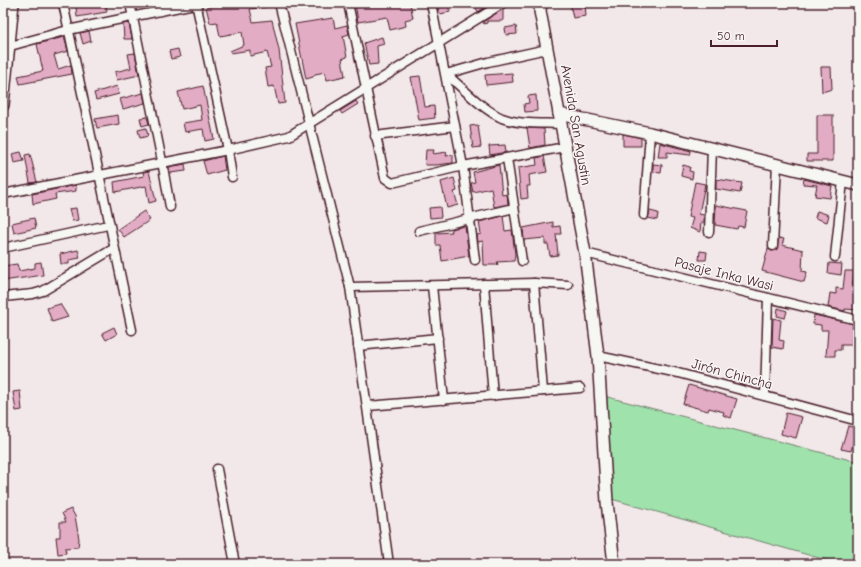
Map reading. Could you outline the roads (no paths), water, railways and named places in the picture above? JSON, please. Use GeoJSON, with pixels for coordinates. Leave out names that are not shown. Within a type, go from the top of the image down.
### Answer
{"type":"FeatureCollection","features":[{"type":"Feature","properties":{"kind":"street"},"geometry":{"type":"LineString","coordinates":[[3,31],[6,3]]}},
{"type":"Feature","properties":{"kind":"street"},"geometry":{"type":"LineString","coordinates":[[3,105],[6,47],[14,3]]}},
{"type":"Feature","properties":{"kind":"street"},"geometry":{"type":"LineString","coordinates":[[63,3],[99,174],[113,249],[132,330]]}},
{"type":"Feature","properties":{"kind":"street"},"geometry":{"type":"LineString","coordinates":[[130,3],[170,207]]}},
{"type":"Feature","properties":{"kind":"street"},"geometry":{"type":"LineString","coordinates":[[6,47],[68,30],[197,3],[228,150],[232,177]]}},
{"type":"Feature","properties":{"kind":"street"},"geometry":{"type":"LineString","coordinates":[[279,3],[308,124],[350,287],[368,406],[389,564]]}},
{"type":"Feature","properties":{"kind":"street"},"geometry":{"type":"LineString","coordinates":[[348,3],[385,178],[392,183],[463,166],[565,147]]}},
{"type":"Feature","properties":{"kind":"street"},"geometry":{"type":"LineString","coordinates":[[431,3],[463,166],[475,260]]}},
{"type":"Feature","properties":{"kind":"street"},"geometry":{"type":"LineString","coordinates":[[3,194],[162,161],[228,150],[289,136],[499,4]]}},
{"type":"Feature","properties":{"kind":"street","name":"Avenida San Agustin"},"geometry":{"type":"LineString","coordinates":[[539,6],[585,253],[598,356],[607,502],[614,564]]}},
{"type":"Feature","properties":{"kind":"street"},"geometry":{"type":"LineString","coordinates":[[446,74],[488,62],[547,50]]}},
{"type":"Feature","properties":{"kind":"street"},"geometry":{"type":"LineString","coordinates":[[446,74],[493,112],[503,118],[517,121],[560,119],[650,133],[858,185]]}},
{"type":"Feature","properties":{"kind":"street"},"geometry":{"type":"LineString","coordinates":[[375,136],[455,126]]}},
{"type":"Feature","properties":{"kind":"street"},"geometry":{"type":"LineString","coordinates":[[644,215],[650,133]]}},
{"type":"Feature","properties":{"kind":"street"},"geometry":{"type":"LineString","coordinates":[[709,232],[712,148]]}},
{"type":"Feature","properties":{"kind":"street"},"geometry":{"type":"LineString","coordinates":[[507,158],[522,261]]}},
{"type":"Feature","properties":{"kind":"street"},"geometry":{"type":"LineString","coordinates":[[773,246],[777,164]]}},
{"type":"Feature","properties":{"kind":"street"},"geometry":{"type":"LineString","coordinates":[[835,257],[843,181]]}},
{"type":"Feature","properties":{"kind":"street"},"geometry":{"type":"LineString","coordinates":[[419,231],[514,208]]}},
{"type":"Feature","properties":{"kind":"street"},"geometry":{"type":"LineString","coordinates":[[3,248],[108,225]]}},
{"type":"Feature","properties":{"kind":"street"},"geometry":{"type":"LineString","coordinates":[[3,297],[33,294],[43,291],[113,249]]}},
{"type":"Feature","properties":{"kind":"street","name":"Pasaje Inka Wasi"},"geometry":{"type":"LineString","coordinates":[[585,253],[858,320]]}},
{"type":"Feature","properties":{"kind":"street"},"geometry":{"type":"LineString","coordinates":[[350,287],[534,283],[568,285]]}},
{"type":"Feature","properties":{"kind":"street"},"geometry":{"type":"LineString","coordinates":[[534,283],[543,392]]}},
{"type":"Feature","properties":{"kind":"street"},"geometry":{"type":"LineString","coordinates":[[484,284],[493,396]]}},
{"type":"Feature","properties":{"kind":"street"},"geometry":{"type":"LineString","coordinates":[[432,286],[444,400]]}},
{"type":"Feature","properties":{"kind":"street"},"geometry":{"type":"LineString","coordinates":[[765,396],[768,298]]}},
{"type":"Feature","properties":{"kind":"street"},"geometry":{"type":"LineString","coordinates":[[358,346],[438,338]]}},
{"type":"Feature","properties":{"kind":"street","name":"Jirón Chincha"},"geometry":{"type":"LineString","coordinates":[[598,356],[678,373],[858,421]]}},
{"type":"Feature","properties":{"kind":"street"},"geometry":{"type":"LineString","coordinates":[[368,406],[580,388]]}},
{"type":"Feature","properties":{"kind":"street"},"geometry":{"type":"LineString","coordinates":[[217,469],[234,564]]}}]}
